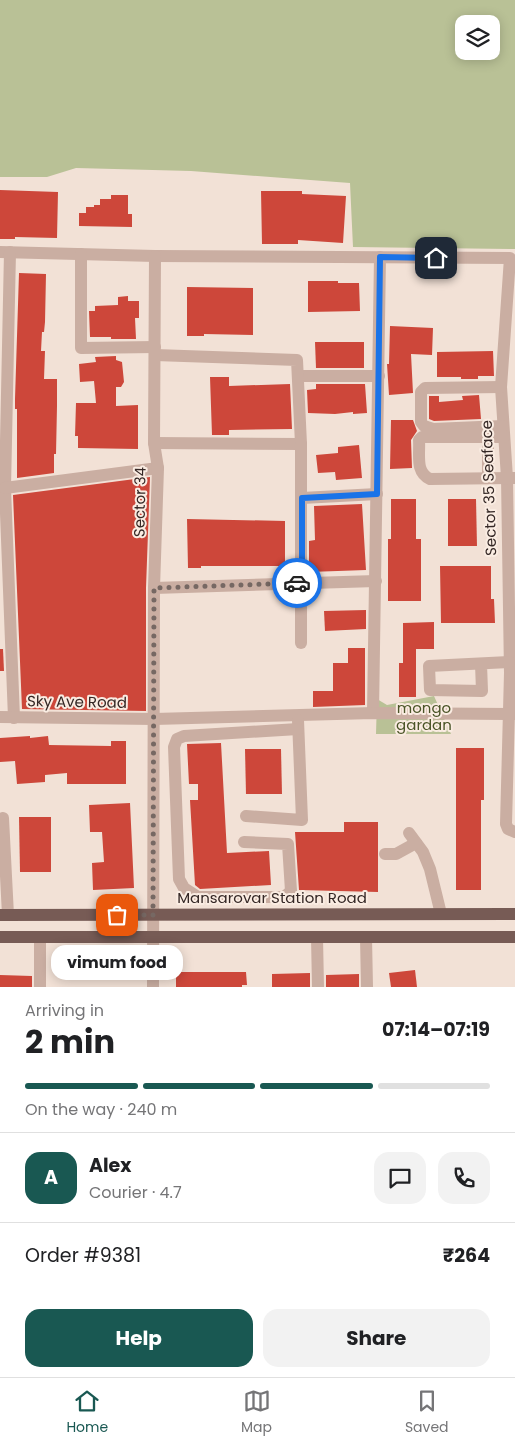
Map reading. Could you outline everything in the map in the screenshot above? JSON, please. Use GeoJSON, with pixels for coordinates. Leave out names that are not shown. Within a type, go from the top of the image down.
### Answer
{"type":"FeatureCollection","features":[{"type":"Feature","properties":{"kind":"main road"},"geometry":{"type":"LineString","coordinates":[[497,937],[498,914]]}},
{"type":"Feature","properties":{"kind":"main road","name":"Mansarovar Station Road"},"geometry":{"type":"LineString","coordinates":[[4,915],[515,914]]}},
{"type":"Feature","properties":{"kind":"main road"},"geometry":{"type":"LineString","coordinates":[[0,937],[515,937]]}},
{"type":"Feature","properties":{"kind":"street","name":"Sector 35 Seaface"},"geometry":{"type":"LineString","coordinates":[[5,252],[155,256],[510,258],[501,387],[503,432],[511,478],[512,731],[506,824],[511,832],[515,832]]}},
{"type":"Feature","properties":{"kind":"street"},"geometry":{"type":"LineString","coordinates":[[5,252],[5,488],[14,718]]}},
{"type":"Feature","properties":{"kind":"street"},"geometry":{"type":"LineString","coordinates":[[81,254],[81,348],[297,360],[302,444],[301,643]]}},
{"type":"Feature","properties":{"kind":"street","name":"Sector 34"},"geometry":{"type":"LineString","coordinates":[[153,987],[154,588],[158,468],[154,443],[155,256]]}},
{"type":"Feature","properties":{"kind":"street"},"geometry":{"type":"LineString","coordinates":[[374,713],[380,257]]}},
{"type":"Feature","properties":{"kind":"street"},"geometry":{"type":"LineString","coordinates":[[298,376],[378,376]]}},
{"type":"Feature","properties":{"kind":"street"},"geometry":{"type":"LineString","coordinates":[[501,387],[425,388],[421,392],[422,422],[424,426],[432,429],[503,432]]}},
{"type":"Feature","properties":{"kind":"street"},"geometry":{"type":"LineString","coordinates":[[503,432],[488,438],[422,437],[419,440],[420,471],[424,476],[430,478],[511,478]]}},
{"type":"Feature","properties":{"kind":"street"},"geometry":{"type":"LineString","coordinates":[[488,438],[488,478]]}},
{"type":"Feature","properties":{"kind":"street"},"geometry":{"type":"LineString","coordinates":[[154,443],[302,444]]}},
{"type":"Feature","properties":{"kind":"street"},"geometry":{"type":"LineString","coordinates":[[5,488],[158,468]]}},
{"type":"Feature","properties":{"kind":"street"},"geometry":{"type":"LineString","coordinates":[[302,498],[377,494]]}},
{"type":"Feature","properties":{"kind":"street"},"geometry":{"type":"LineString","coordinates":[[154,588],[376,581]]}},
{"type":"Feature","properties":{"kind":"street"},"geometry":{"type":"LineString","coordinates":[[481,664],[482,691],[430,690],[429,666],[481,664],[512,674]]}},
{"type":"Feature","properties":{"kind":"street"},"geometry":{"type":"LineString","coordinates":[[445,714],[446,690]]}},
{"type":"Feature","properties":{"kind":"street"},"geometry":{"type":"LineString","coordinates":[[154,719],[374,713],[512,714]]}},
{"type":"Feature","properties":{"kind":"street"},"geometry":{"type":"LineString","coordinates":[[246,816],[302,820],[298,715]]}},
{"type":"Feature","properties":{"kind":"street","name":"Sky Ave Road"},"geometry":{"type":"LineString","coordinates":[[0,717],[154,719]]}},
{"type":"Feature","properties":{"kind":"street"},"geometry":{"type":"LineString","coordinates":[[244,842],[288,844],[291,891],[284,897],[198,897],[184,888],[179,879],[174,747],[177,740],[184,736],[298,729]]}},
{"type":"Feature","properties":{"kind":"street"},"geometry":{"type":"LineString","coordinates":[[2,818],[4,915]]}},
{"type":"Feature","properties":{"kind":"street"},"geometry":{"type":"LineString","coordinates":[[385,854],[396,854],[412,838],[423,852],[430,869],[441,914]]}},
{"type":"Feature","properties":{"kind":"street"},"geometry":{"type":"LineString","coordinates":[[40,937],[40,987]]}},
{"type":"Feature","properties":{"kind":"street"},"geometry":{"type":"LineString","coordinates":[[317,937],[318,987]]}},
{"type":"Feature","properties":{"kind":"street"},"geometry":{"type":"LineString","coordinates":[[366,937],[367,987]]}},
{"type":"Feature","properties":{"kind":"green space"},"geometry":{"type":"Polygon","coordinates":[[[0,0],[515,0],[515,249],[353,247],[350,183],[191,171],[76,168],[47,177],[0,177],[0,0]]]}},
{"type":"Feature","properties":{"kind":"green space","name":"mongo gardan"},"geometry":{"type":"Polygon","coordinates":[[[434,696],[451,734],[376,734],[377,699],[387,705],[434,696]]]}},
{"type":"Feature","properties":{"kind":"building"},"geometry":{"type":"Polygon","coordinates":[[[0,190],[58,192],[57,238],[15,237],[15,239],[0,239],[0,190]]]}},
{"type":"Feature","properties":{"kind":"building"},"geometry":{"type":"Polygon","coordinates":[[[261,191],[302,191],[302,194],[346,196],[343,243],[298,240],[298,244],[262,244],[261,191]]]}},
{"type":"Feature","properties":{"kind":"building"},"geometry":{"type":"Polygon","coordinates":[[[111,195],[128,195],[128,214],[132,214],[132,227],[79,226],[79,213],[86,213],[86,207],[100,205],[100,199],[111,199],[111,195]]]}},
{"type":"Feature","properties":{"kind":"building"},"geometry":{"type":"Polygon","coordinates":[[[19,273],[46,274],[45,322],[44,332],[42,332],[41,351],[45,351],[44,379],[57,379],[57,406],[54,473],[17,478],[17,409],[15,409],[15,399],[19,273]]]}},
{"type":"Feature","properties":{"kind":"building"},"geometry":{"type":"Polygon","coordinates":[[[308,281],[359,283],[360,311],[308,312],[308,281]]]}},
{"type":"Feature","properties":{"kind":"building"},"geometry":{"type":"Polygon","coordinates":[[[187,287],[253,288],[253,335],[204,334],[204,336],[187,336],[187,287]]]}},
{"type":"Feature","properties":{"kind":"building"},"geometry":{"type":"Polygon","coordinates":[[[128,296],[128,301],[139,301],[139,318],[135,318],[136,339],[90,337],[89,311],[95,311],[95,306],[118,305],[118,297],[128,296]]]}},
{"type":"Feature","properties":{"kind":"building"},"geometry":{"type":"Polygon","coordinates":[[[390,326],[433,328],[432,355],[411,354],[413,393],[389,395],[387,364],[389,364],[390,326]]]}},
{"type":"Feature","properties":{"kind":"building"},"geometry":{"type":"Polygon","coordinates":[[[315,342],[364,342],[364,368],[316,368],[315,342]]]}},
{"type":"Feature","properties":{"kind":"building"},"geometry":{"type":"Polygon","coordinates":[[[493,351],[494,376],[478,376],[478,379],[437,377],[437,352],[493,351]]]}},
{"type":"Feature","properties":{"kind":"building"},"geometry":{"type":"Polygon","coordinates":[[[116,356],[116,360],[122,362],[124,382],[121,387],[116,387],[116,406],[138,405],[138,449],[78,448],[78,436],[75,436],[76,403],[96,403],[94,381],[80,382],[79,364],[96,362],[95,357],[116,356]]]}},
{"type":"Feature","properties":{"kind":"building"},"geometry":{"type":"Polygon","coordinates":[[[210,377],[229,377],[229,386],[290,384],[292,429],[229,430],[229,435],[212,435],[210,377]]]}},
{"type":"Feature","properties":{"kind":"building"},"geometry":{"type":"Polygon","coordinates":[[[316,384],[365,384],[367,413],[308,413],[307,390],[316,389],[316,384]]]}},
{"type":"Feature","properties":{"kind":"building"},"geometry":{"type":"Polygon","coordinates":[[[479,395],[481,419],[434,421],[429,419],[429,396],[439,396],[439,402],[463,400],[462,396],[479,395]]]}},
{"type":"Feature","properties":{"kind":"building"},"geometry":{"type":"Polygon","coordinates":[[[391,420],[413,420],[417,431],[411,440],[412,468],[390,469],[391,420]]]}},
{"type":"Feature","properties":{"kind":"building"},"geometry":{"type":"Polygon","coordinates":[[[359,445],[362,478],[336,480],[335,472],[318,473],[316,455],[338,453],[338,447],[359,445]]]}},
{"type":"Feature","properties":{"kind":"building"},"geometry":{"type":"Polygon","coordinates":[[[150,477],[146,588],[146,711],[22,709],[13,495],[150,477]]]}},
{"type":"Feature","properties":{"kind":"building"},"geometry":{"type":"Polygon","coordinates":[[[391,499],[416,499],[416,539],[421,539],[421,601],[388,601],[388,539],[391,539],[391,499]]]}},
{"type":"Feature","properties":{"kind":"building"},"geometry":{"type":"Polygon","coordinates":[[[448,499],[476,499],[477,546],[448,546],[448,499]]]}},
{"type":"Feature","properties":{"kind":"building"},"geometry":{"type":"Polygon","coordinates":[[[362,504],[366,570],[309,572],[309,541],[315,540],[314,506],[362,504]]]}},
{"type":"Feature","properties":{"kind":"building"},"geometry":{"type":"Polygon","coordinates":[[[187,519],[285,521],[285,566],[201,566],[201,568],[188,568],[187,519]]]}},
{"type":"Feature","properties":{"kind":"building"},"geometry":{"type":"Polygon","coordinates":[[[440,566],[491,566],[491,599],[494,599],[495,623],[441,623],[440,566]]]}},
{"type":"Feature","properties":{"kind":"building"},"geometry":{"type":"Polygon","coordinates":[[[366,610],[366,629],[325,631],[324,611],[366,610]]]}},
{"type":"Feature","properties":{"kind":"building"},"geometry":{"type":"Polygon","coordinates":[[[434,622],[434,649],[416,649],[416,697],[399,697],[399,663],[403,663],[403,623],[434,622]]]}},
{"type":"Feature","properties":{"kind":"building"},"geometry":{"type":"Polygon","coordinates":[[[348,648],[365,648],[365,705],[313,707],[313,691],[333,691],[333,663],[348,663],[348,648]]]}},
{"type":"Feature","properties":{"kind":"building"},"geometry":{"type":"Polygon","coordinates":[[[0,649],[3,649],[4,671],[0,671],[0,649]]]}},
{"type":"Feature","properties":{"kind":"building"},"geometry":{"type":"Polygon","coordinates":[[[30,736],[30,738],[48,736],[49,745],[111,746],[111,741],[126,741],[126,784],[67,784],[67,773],[45,775],[45,782],[17,784],[15,761],[0,762],[0,738],[30,736]]]}},
{"type":"Feature","properties":{"kind":"building"},"geometry":{"type":"Polygon","coordinates":[[[221,743],[227,853],[269,851],[271,885],[200,889],[195,885],[190,800],[198,800],[198,784],[189,784],[187,744],[221,743]]]}},
{"type":"Feature","properties":{"kind":"building"},"geometry":{"type":"Polygon","coordinates":[[[456,748],[484,748],[484,800],[481,800],[481,890],[456,890],[456,748]]]}},
{"type":"Feature","properties":{"kind":"building"},"geometry":{"type":"Polygon","coordinates":[[[245,749],[281,749],[282,794],[246,794],[245,749]]]}},
{"type":"Feature","properties":{"kind":"building"},"geometry":{"type":"Polygon","coordinates":[[[130,803],[134,888],[93,890],[92,863],[104,862],[102,832],[90,832],[89,805],[130,803]]]}},
{"type":"Feature","properties":{"kind":"building"},"geometry":{"type":"Polygon","coordinates":[[[19,817],[51,817],[51,872],[20,872],[19,817]]]}},
{"type":"Feature","properties":{"kind":"building"},"geometry":{"type":"Polygon","coordinates":[[[344,822],[378,822],[378,892],[299,890],[295,832],[344,832],[344,822]]]}},
{"type":"Feature","properties":{"kind":"building"},"geometry":{"type":"Polygon","coordinates":[[[415,970],[417,987],[391,987],[389,973],[415,970]]]}},
{"type":"Feature","properties":{"kind":"building"},"geometry":{"type":"Polygon","coordinates":[[[176,972],[246,972],[247,985],[242,985],[242,987],[176,987],[176,972]]]}},
{"type":"Feature","properties":{"kind":"building"},"geometry":{"type":"Polygon","coordinates":[[[310,973],[310,987],[272,987],[272,974],[310,973]]]}},
{"type":"Feature","properties":{"kind":"building"},"geometry":{"type":"Polygon","coordinates":[[[359,974],[359,987],[326,987],[326,975],[359,974]]]}},
{"type":"Feature","properties":{"kind":"building"},"geometry":{"type":"Polygon","coordinates":[[[0,975],[32,976],[32,987],[0,987],[0,975]]]}},
{"type":"Feature","properties":{"kind":"way so far"},"geometry":{"type":"LineString","coordinates":[[117,915],[153,915],[154,588],[297,583]]}},
{"type":"Feature","properties":{"kind":"place","name":"vimum food"},"geometry":{"type":"Point","coordinates":[117,915]}},
{"type":"Feature","properties":{"kind":"route"},"geometry":{"type":"LineString","coordinates":[[297,583],[302,582],[302,498],[377,494],[380,257],[436,258]]}}]}
